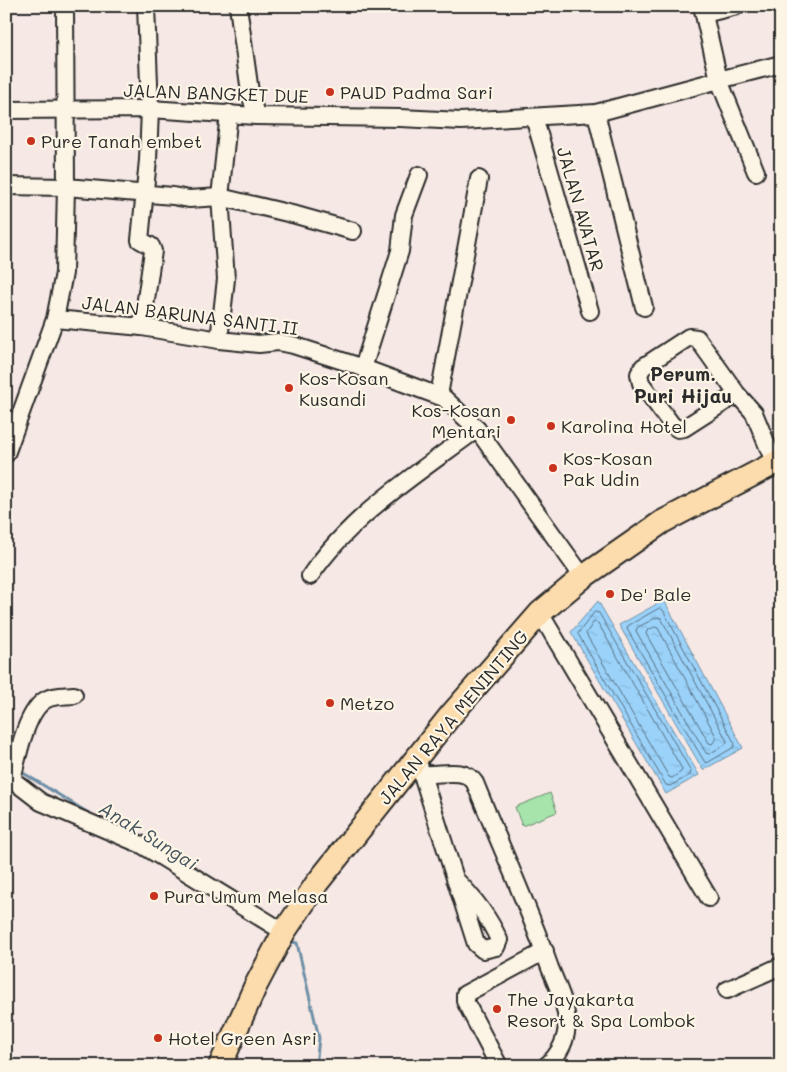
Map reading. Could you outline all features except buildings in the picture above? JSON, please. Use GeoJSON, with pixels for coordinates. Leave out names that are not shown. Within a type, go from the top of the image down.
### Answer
{"type":"FeatureCollection","features":[{"type":"Feature","properties":{"kind":"highway","name":"JALAN RAYA MENINTING"},"geometry":{"type":"LineString","coordinates":[[220,1066],[255,987],[281,939],[345,845],[419,767],[450,716],[540,613],[583,577],[662,522],[778,462]]}},
{"type":"Feature","properties":{"kind":"street"},"geometry":{"type":"LineString","coordinates":[[6,454],[10,433],[55,319],[64,273],[66,187],[65,6]]}},
{"type":"Feature","properties":{"kind":"street"},"geometry":{"type":"LineString","coordinates":[[142,327],[153,252],[151,246],[140,240],[150,109],[146,6]]}},
{"type":"Feature","properties":{"kind":"street"},"geometry":{"type":"LineString","coordinates":[[238,6],[250,92],[256,116]]}},
{"type":"Feature","properties":{"kind":"street"},"geometry":{"type":"LineString","coordinates":[[737,6],[703,10],[719,80],[756,172]]}},
{"type":"Feature","properties":{"kind":"street","name":"JALAN BANGKET DUE"},"geometry":{"type":"LineString","coordinates":[[6,110],[150,109],[256,116],[400,118],[461,121],[534,118],[596,113],[781,64]]}},
{"type":"Feature","properties":{"kind":"street"},"geometry":{"type":"LineString","coordinates":[[219,340],[226,280],[220,198],[228,113]]}},
{"type":"Feature","properties":{"kind":"street"},"geometry":{"type":"LineString","coordinates":[[596,113],[644,308]]}},
{"type":"Feature","properties":{"kind":"street","name":"JALAN AVATAR"},"geometry":{"type":"LineString","coordinates":[[534,118],[590,311]]}},
{"type":"Feature","properties":{"kind":"street"},"geometry":{"type":"LineString","coordinates":[[363,368],[400,251],[404,215],[420,175]]}},
{"type":"Feature","properties":{"kind":"street"},"geometry":{"type":"LineString","coordinates":[[439,395],[479,179]]}},
{"type":"Feature","properties":{"kind":"street"},"geometry":{"type":"LineString","coordinates":[[6,186],[66,187],[189,199],[220,198],[296,214],[353,232]]}},
{"type":"Feature","properties":{"kind":"street","name":"JALAN BARUNA SANTI II"},"geometry":{"type":"LineString","coordinates":[[55,319],[142,327],[219,340],[286,344],[363,368],[439,395],[462,413],[477,429],[583,577]]}},
{"type":"Feature","properties":{"kind":"street"},"geometry":{"type":"LineString","coordinates":[[737,394],[684,428],[678,429],[672,425],[641,383],[639,374],[643,367],[687,338],[693,336],[700,340],[737,394],[754,413],[778,462]]}},
{"type":"Feature","properties":{"kind":"street"},"geometry":{"type":"LineString","coordinates":[[310,576],[320,561],[361,516],[477,429]]}},
{"type":"Feature","properties":{"kind":"street"},"geometry":{"type":"LineString","coordinates":[[540,613],[709,898]]}},
{"type":"Feature","properties":{"kind":"street"},"geometry":{"type":"LineString","coordinates":[[74,695],[50,698],[36,707],[12,773],[41,802],[135,842],[281,939]]}},
{"type":"Feature","properties":{"kind":"street"},"geometry":{"type":"LineString","coordinates":[[455,879],[419,767],[462,773],[474,781],[545,952],[564,1005],[567,1020],[566,1035],[560,1050],[546,1066]]}},
{"type":"Feature","properties":{"kind":"street"},"geometry":{"type":"LineString","coordinates":[[498,1066],[465,997],[468,992],[545,952]]}},
{"type":"Feature","properties":{"kind":"street"},"geometry":{"type":"LineString","coordinates":[[727,990],[781,966]]}},
{"type":"Feature","properties":{"kind":"green space"},"geometry":{"type":"Polygon","coordinates":[[[550,793],[557,812],[522,826],[515,807],[550,793]]]}},
{"type":"Feature","properties":{"kind":"water"},"geometry":{"type":"Polygon","coordinates":[[[664,600],[743,748],[703,770],[619,625],[664,600]]]}},
{"type":"Feature","properties":{"kind":"water"},"geometry":{"type":"Polygon","coordinates":[[[598,601],[699,775],[666,794],[571,632],[598,601]]]}},
{"type":"Feature","properties":{"kind":"waterway","name":"Anak Sungai"},"geometry":{"type":"LineString","coordinates":[[20,771],[95,817]]}},
{"type":"Feature","properties":{"kind":"waterway","name":"Anak Sungai"},"geometry":{"type":"LineString","coordinates":[[289,941],[297,943],[319,1038],[316,1066]]}},
{"type":"Feature","properties":{"kind":"place","name":"PAUD Padma Sari"},"geometry":{"type":"Point","coordinates":[330,92]}},
{"type":"Feature","properties":{"kind":"place","name":"Pure Tanah embet"},"geometry":{"type":"Point","coordinates":[31,141]}},
{"type":"Feature","properties":{"kind":"place","name":"Kos-Kosan Kusandi"},"geometry":{"type":"Point","coordinates":[289,388]}},
{"type":"Feature","properties":{"kind":"place","name":"Kos-Kosan Mentari"},"geometry":{"type":"Point","coordinates":[511,420]}},
{"type":"Feature","properties":{"kind":"place","name":"Karolina Hotel"},"geometry":{"type":"Point","coordinates":[551,426]}},
{"type":"Feature","properties":{"kind":"place","name":"Kos-Kosan Pak Udin"},"geometry":{"type":"Point","coordinates":[553,468]}},
{"type":"Feature","properties":{"kind":"place","name":"De' Bale"},"geometry":{"type":"Point","coordinates":[610,594]}},
{"type":"Feature","properties":{"kind":"place","name":"Metzo"},"geometry":{"type":"Point","coordinates":[330,703]}},
{"type":"Feature","properties":{"kind":"place","name":"Pura Umum Melasa"},"geometry":{"type":"Point","coordinates":[154,896]}},
{"type":"Feature","properties":{"kind":"place","name":"The Jayakarta Resort & Spa Lombok"},"geometry":{"type":"Point","coordinates":[497,1009]}},
{"type":"Feature","properties":{"kind":"place","name":"Hotel Green Asri"},"geometry":{"type":"Point","coordinates":[158,1038]}},
{"type":"Feature","properties":{"kind":"district","name":"Perum. Puri Hijau"},"geometry":{"type":"Point","coordinates":[683,384]}}]}
